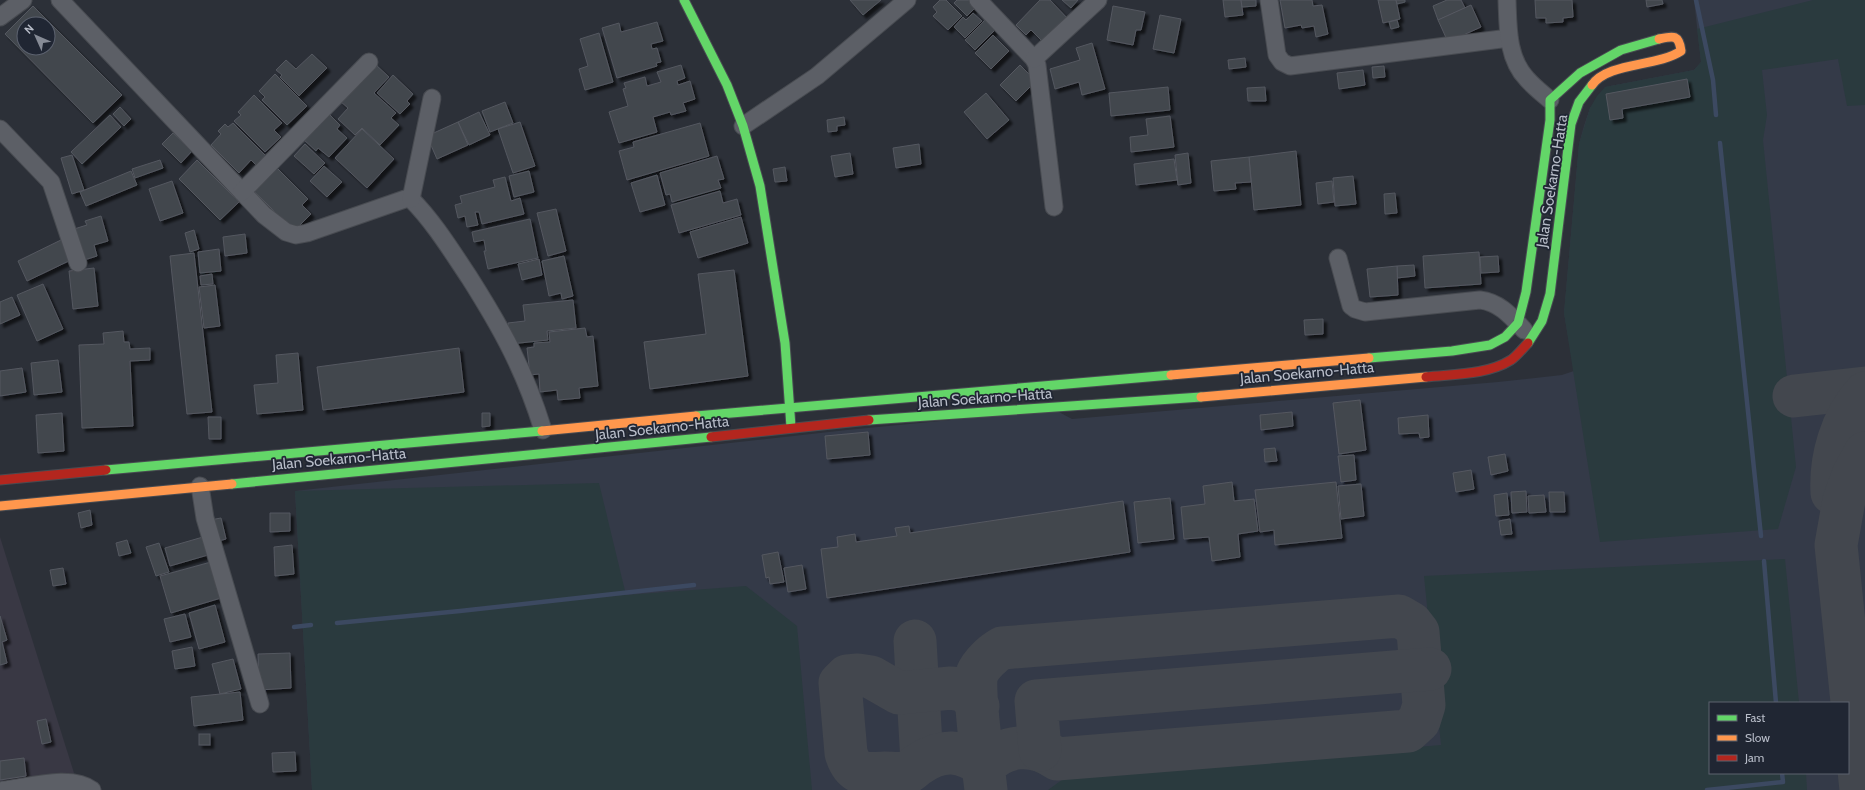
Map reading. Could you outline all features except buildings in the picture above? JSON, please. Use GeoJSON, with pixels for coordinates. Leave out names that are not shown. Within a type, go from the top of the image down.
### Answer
{"type":"FeatureCollection","features":[{"type":"Feature","properties":{"kind":"main road"},"geometry":{"type":"LineString","coordinates":[[684,0],[727,85],[743,126],[760,186],[785,343],[791,428]]}},
{"type":"Feature","properties":{"kind":"main road","name":"Jalan Soekarno-Hatta"},"geometry":{"type":"LineString","coordinates":[[0,480],[789,408],[1452,351],[1490,345],[1505,336],[1518,323],[1554,177],[1579,102],[1596,79],[1619,69],[1672,57],[1681,51],[1680,44],[1676,38],[1671,36],[1621,50],[1580,72],[1550,100],[1554,177],[1550,294],[1542,322],[1532,339],[1511,360],[1491,368],[1464,373],[1226,395],[899,418],[200,486],[76,492],[0,506]]}},
{"type":"Feature","properties":{"kind":"main road"},"geometry":{"type":"LineString","coordinates":[[73,473],[76,492]]}},
{"type":"Feature","properties":{"kind":"street"},"geometry":{"type":"LineString","coordinates":[[0,17],[23,0]]}},
{"type":"Feature","properties":{"kind":"street"},"geometry":{"type":"LineString","coordinates":[[60,0],[242,192],[278,227],[286,232],[296,235],[405,199],[410,199]]}},
{"type":"Feature","properties":{"kind":"street"},"geometry":{"type":"LineString","coordinates":[[743,126],[817,76],[907,0]]}},
{"type":"Feature","properties":{"kind":"street"},"geometry":{"type":"LineString","coordinates":[[978,0],[1034,59],[1039,72],[1054,207]]}},
{"type":"Feature","properties":{"kind":"street"},"geometry":{"type":"LineString","coordinates":[[1034,59],[1098,0]]}},
{"type":"Feature","properties":{"kind":"street"},"geometry":{"type":"LineString","coordinates":[[1269,0],[1277,55],[1282,62],[1290,66],[1509,38]]}},
{"type":"Feature","properties":{"kind":"street"},"geometry":{"type":"LineString","coordinates":[[1507,0],[1509,38],[1515,62],[1526,78],[1550,100]]}},
{"type":"Feature","properties":{"kind":"street"},"geometry":{"type":"LineString","coordinates":[[242,192],[369,62]]}},
{"type":"Feature","properties":{"kind":"street"},"geometry":{"type":"LineString","coordinates":[[410,199],[432,98]]}},
{"type":"Feature","properties":{"kind":"street"},"geometry":{"type":"LineString","coordinates":[[0,129],[51,182],[78,263]]}},
{"type":"Feature","properties":{"kind":"street"},"geometry":{"type":"LineString","coordinates":[[410,199],[452,251],[500,326],[516,357],[532,396],[543,430]]}},
{"type":"Feature","properties":{"kind":"street"},"geometry":{"type":"LineString","coordinates":[[1338,258],[1351,306],[1355,309],[1365,312],[1480,300],[1498,305],[1518,323],[1532,339]]}},
{"type":"Feature","properties":{"kind":"street"},"geometry":{"type":"LineString","coordinates":[[200,486],[205,518],[260,704]]}},
{"type":"Feature","properties":{"kind":"street"},"geometry":{"type":"LineString","coordinates":[[4,790],[66,781],[85,784],[92,790]]}},
{"type":"Feature","properties":{"kind":"shaded area"},"geometry":{"type":"Polygon","coordinates":[[[1694,0],[1865,0],[1865,790],[312,790],[295,491],[847,430],[1055,410],[1072,419],[1498,382],[1562,375],[1574,371],[1564,313],[1579,144],[1590,108],[1605,87],[1694,70],[1701,62],[1694,0]]]}},
{"type":"Feature","properties":{"kind":"shaded area"},"geometry":{"type":"Polygon","coordinates":[[[1813,0],[1865,0],[1865,105],[1847,106],[1838,59],[1762,70],[1767,115],[1763,140],[1796,467],[1778,529],[1600,542],[1564,313],[1579,144],[1590,108],[1597,96],[1605,87],[1694,70],[1701,62],[1697,29],[1813,0]]]}},
{"type":"Feature","properties":{"kind":"shaded area"},"geometry":{"type":"Polygon","coordinates":[[[599,483],[626,595],[746,586],[797,626],[812,790],[312,790],[295,491],[599,483]]]}},
{"type":"Feature","properties":{"kind":"shaded area"},"geometry":{"type":"Polygon","coordinates":[[[0,537],[74,773],[0,781],[0,537]]]}},
{"type":"Feature","properties":{"kind":"shaded area"},"geometry":{"type":"Polygon","coordinates":[[[1785,559],[1799,702],[1709,702],[1709,774],[1806,774],[1807,790],[1048,790],[1066,777],[1441,745],[1424,576],[1785,559]]]}},
{"type":"Feature","properties":{"kind":"waterway"},"geometry":{"type":"LineString","coordinates":[[1696,0],[1713,80],[1716,115]]}},
{"type":"Feature","properties":{"kind":"waterway"},"geometry":{"type":"LineString","coordinates":[[1720,143],[1761,536]]}},
{"type":"Feature","properties":{"kind":"waterway"},"geometry":{"type":"LineString","coordinates":[[1764,561],[1776,702]]}},
{"type":"Feature","properties":{"kind":"waterway"},"geometry":{"type":"LineString","coordinates":[[337,623],[694,585]]}},
{"type":"Feature","properties":{"kind":"waterway"},"geometry":{"type":"LineString","coordinates":[[294,627],[311,625]]}},
{"type":"Feature","properties":{"kind":"waterway"},"geometry":{"type":"LineString","coordinates":[[1707,790],[1783,782],[1782,774]]}},
{"type":"Feature","properties":{"kind":"taxiway"},"geometry":{"type":"LineString","coordinates":[[1794,396],[1865,388]]}},
{"type":"Feature","properties":{"kind":"taxiway"},"geometry":{"type":"LineString","coordinates":[[1832,493],[1835,453],[1843,427],[1849,415],[1865,393]]}},
{"type":"Feature","properties":{"kind":"taxiway"},"geometry":{"type":"LineString","coordinates":[[1861,790],[1836,545],[1844,500],[1854,473],[1865,453]]}},
{"type":"Feature","properties":{"kind":"taxiway"},"geometry":{"type":"LineString","coordinates":[[978,706],[970,695],[962,690],[951,688],[899,693],[871,677],[858,675],[847,676],[840,683],[846,753],[849,761],[852,766],[860,772],[871,774],[906,773],[928,759],[944,753],[960,754],[968,757],[976,761],[984,766],[1000,753],[1019,748],[1038,750],[1057,759],[1408,731],[1419,721],[1424,705],[1418,632],[1411,623],[1399,616],[1002,648],[981,666],[977,674],[976,681],[976,694],[977,710],[981,748],[983,766],[986,790]]}},
{"type":"Feature","properties":{"kind":"taxiway"},"geometry":{"type":"LineString","coordinates":[[915,641],[922,762]]}},
{"type":"Feature","properties":{"kind":"taxiway"},"geometry":{"type":"LineString","coordinates":[[1040,750],[1036,701],[1430,669]]}},
{"type":"Feature","properties":{"kind":"traffic: fast"},"geometry":{"type":"LineString","coordinates":[[684,0],[727,85],[743,126],[760,186],[785,343],[791,427]]}},
{"type":"Feature","properties":{"kind":"traffic: fast"},"geometry":{"type":"LineString","coordinates":[[1369,358],[1452,351],[1490,345],[1505,337],[1518,323],[1526,292],[1550,120],[1550,100],[1580,73],[1621,50],[1659,39]]}},
{"type":"Feature","properties":{"kind":"traffic: fast"},"geometry":{"type":"LineString","coordinates":[[1528,343],[1542,321],[1550,294],[1571,124],[1579,102],[1592,85]]}},
{"type":"Feature","properties":{"kind":"traffic: fast"},"geometry":{"type":"LineString","coordinates":[[696,416],[1171,375]]}},
{"type":"Feature","properties":{"kind":"traffic: fast"},"geometry":{"type":"LineString","coordinates":[[869,420],[1201,397]]}},
{"type":"Feature","properties":{"kind":"traffic: fast"},"geometry":{"type":"LineString","coordinates":[[106,470],[542,431]]}},
{"type":"Feature","properties":{"kind":"traffic: fast"},"geometry":{"type":"LineString","coordinates":[[232,484],[711,437]]}},
{"type":"Feature","properties":{"kind":"traffic: slow"},"geometry":{"type":"LineString","coordinates":[[1592,85],[1599,78],[1609,72],[1659,60],[1681,51],[1677,39],[1672,37],[1659,39]]}},
{"type":"Feature","properties":{"kind":"traffic: slow"},"geometry":{"type":"LineString","coordinates":[[1171,375],[1369,358]]}},
{"type":"Feature","properties":{"kind":"traffic: slow"},"geometry":{"type":"LineString","coordinates":[[1201,397],[1426,377]]}},
{"type":"Feature","properties":{"kind":"traffic: slow"},"geometry":{"type":"LineString","coordinates":[[542,431],[696,416]]}},
{"type":"Feature","properties":{"kind":"traffic: slow"},"geometry":{"type":"LineString","coordinates":[[0,506],[232,484]]}},
{"type":"Feature","properties":{"kind":"traffic: jam"},"geometry":{"type":"LineString","coordinates":[[1426,377],[1470,373],[1491,369],[1511,360],[1528,343]]}},
{"type":"Feature","properties":{"kind":"traffic: jam"},"geometry":{"type":"LineString","coordinates":[[711,437],[869,420]]}},
{"type":"Feature","properties":{"kind":"traffic: jam"},"geometry":{"type":"LineString","coordinates":[[0,480],[106,470]]}}]}
